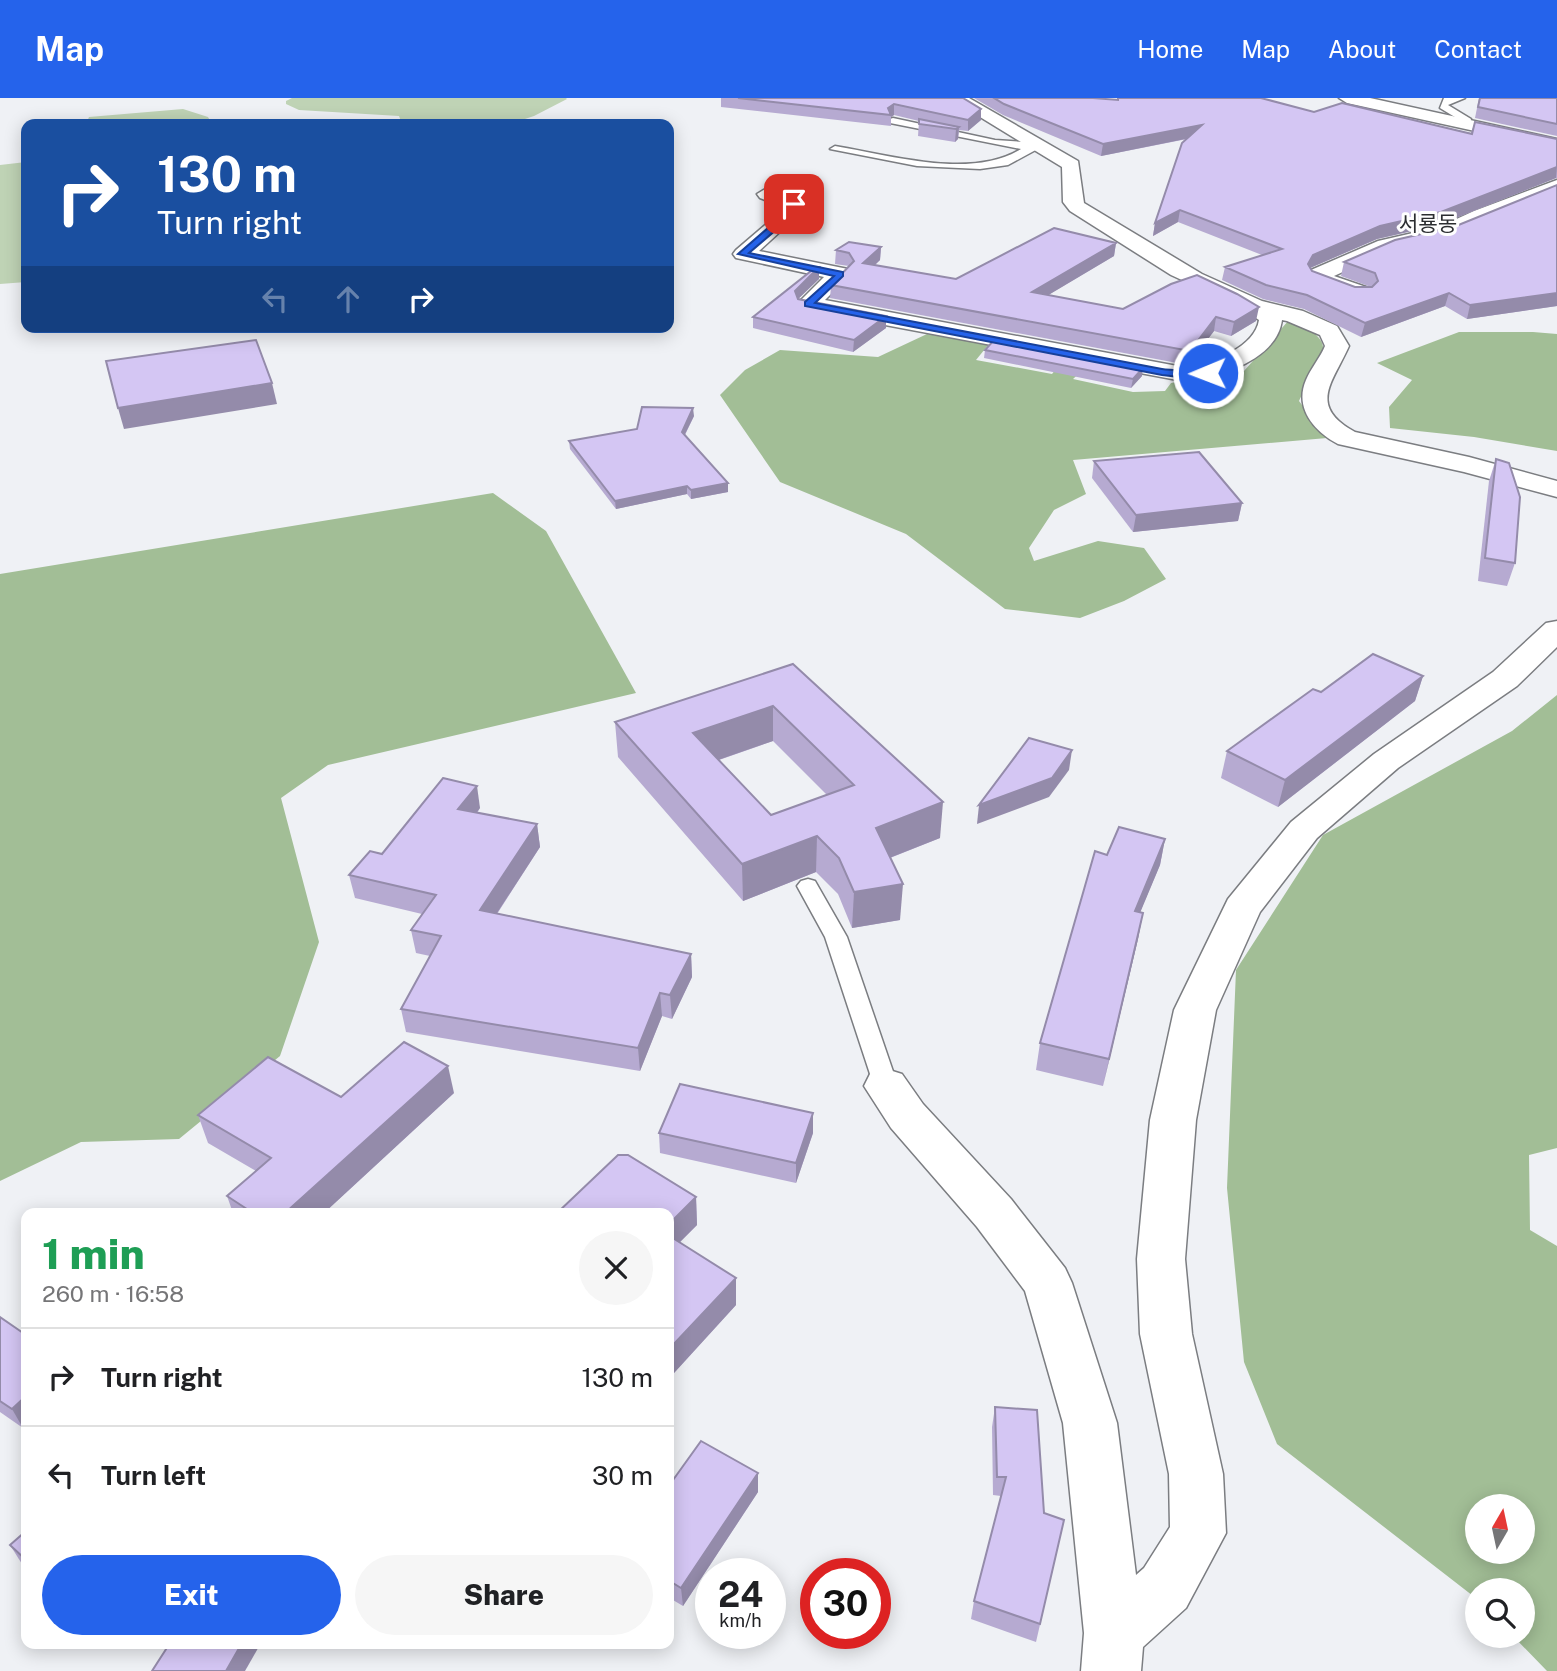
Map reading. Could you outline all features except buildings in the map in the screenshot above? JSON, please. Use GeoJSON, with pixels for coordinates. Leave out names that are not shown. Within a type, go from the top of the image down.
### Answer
{"type":"FeatureCollection","features":[{"type":"Feature","properties":{"kind":"street"},"geometry":{"type":"LineString","coordinates":[[957,98],[1034,146],[1071,165],[1073,202],[1077,207],[1160,260],[1196,280],[1259,307],[1295,316],[1329,331],[1337,346],[1332,360],[1318,378],[1312,396],[1317,413],[1331,430],[1347,438],[1469,465],[1557,489]]}},
{"type":"Feature","properties":{"kind":"street"},"geometry":{"type":"LineString","coordinates":[[1347,98],[1557,144]]}},
{"type":"Feature","properties":{"kind":"street"},"geometry":{"type":"LineString","coordinates":[[1361,293],[1331,285],[1319,278],[1319,275],[1385,245],[1446,232],[1481,215],[1557,186]]}},
{"type":"Feature","properties":{"kind":"street"},"geometry":{"type":"LineString","coordinates":[[767,194],[788,200],[794,204],[795,209],[743,254],[840,274],[808,304],[1188,375],[1208,373],[1234,360],[1268,333],[1271,318],[1259,307]]}},
{"type":"Feature","properties":{"kind":"street"},"geometry":{"type":"LineString","coordinates":[[1113,1652],[1165,1588],[1198,1533],[1196,1474],[1166,1334],[1161,1259],[1173,1120],[1195,1010],[1242,908],[1304,830],[1386,761],[1505,679],[1557,631]]}},
{"type":"Feature","properties":{"kind":"street"},"geometry":{"type":"LineString","coordinates":[[886,1086],[907,1115],[994,1213],[1047,1283],[1090,1423],[1113,1652]]}},
{"type":"Feature","properties":{"kind":"lane"},"geometry":{"type":"LineString","coordinates":[[1460,98],[1447,100],[1443,102],[1443,106],[1468,121],[1466,125]]}},
{"type":"Feature","properties":{"kind":"lane"},"geometry":{"type":"LineString","coordinates":[[893,121],[924,125],[1004,146],[1034,146]]}},
{"type":"Feature","properties":{"kind":"lane"},"geometry":{"type":"LineString","coordinates":[[835,149],[977,166],[1015,160],[1034,146]]}},
{"type":"Feature","properties":{"kind":"lane"},"geometry":{"type":"LineString","coordinates":[[808,886],[836,937],[886,1086]]}},
{"type":"Feature","properties":{"kind":"green space"},"geometry":{"type":"Polygon","coordinates":[[[292,98],[567,99],[525,119],[400,119],[399,116],[299,110],[286,104],[286,101],[292,98]]]}},
{"type":"Feature","properties":{"kind":"green space"},"geometry":{"type":"Polygon","coordinates":[[[183,109],[209,119],[88,119],[183,109]]]}},
{"type":"Feature","properties":{"kind":"green space"},"geometry":{"type":"Polygon","coordinates":[[[21,163],[21,282],[0,284],[0,165],[21,163]]]}},
{"type":"Feature","properties":{"kind":"green space"},"geometry":{"type":"Polygon","coordinates":[[[1289,320],[1318,336],[1323,345],[1319,363],[1299,401],[1327,438],[1073,460],[1086,494],[1054,510],[1029,548],[1034,561],[1098,541],[1144,548],[1166,579],[1124,601],[1080,618],[1005,609],[906,534],[780,482],[720,395],[745,370],[780,350],[878,357],[927,334],[989,344],[976,360],[1052,374],[1064,359],[1089,364],[1073,379],[1133,392],[1165,391],[1171,383],[1244,371],[1289,320]]]}},
{"type":"Feature","properties":{"kind":"green space"},"geometry":{"type":"Polygon","coordinates":[[[1459,332],[1557,334],[1557,451],[1474,437],[1390,428],[1389,407],[1412,380],[1377,363],[1459,332]]]}},
{"type":"Feature","properties":{"kind":"green space"},"geometry":{"type":"Polygon","coordinates":[[[493,493],[546,531],[636,693],[328,765],[281,798],[319,942],[280,1056],[179,1139],[81,1142],[0,1181],[0,574],[493,493]]]}},
{"type":"Feature","properties":{"kind":"green space"},"geometry":{"type":"Polygon","coordinates":[[[1557,695],[1557,1148],[1529,1155],[1530,1230],[1557,1246],[1557,1671],[1547,1671],[1525,1648],[1535,1648],[1535,1578],[1465,1578],[1465,1590],[1277,1444],[1244,1362],[1227,1188],[1236,970],[1323,835],[1512,731],[1557,695]]]}},
{"type":"Feature","properties":{"kind":"district","name":"서룡동"},"geometry":{"type":"Point","coordinates":[1428,223]}},
{"type":"Feature","properties":{"kind":"route"},"geometry":{"type":"LineString","coordinates":[[794,204],[795,209],[743,254],[840,274],[808,304],[1162,372],[1188,375],[1208,373]]}}]}
